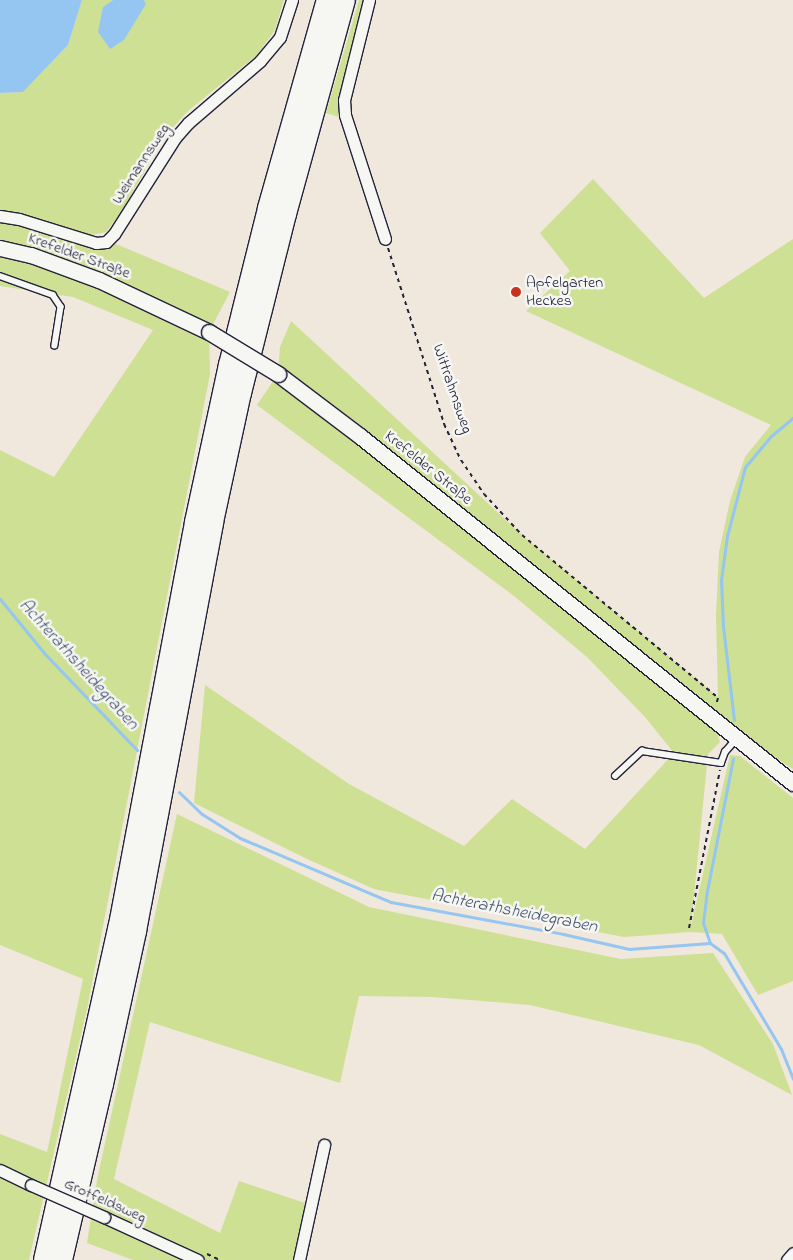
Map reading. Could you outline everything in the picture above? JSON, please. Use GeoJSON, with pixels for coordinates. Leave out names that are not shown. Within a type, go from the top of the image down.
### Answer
{"type":"FeatureCollection","features":[{"type":"Feature","properties":{"kind":"highway"},"geometry":{"type":"LineString","coordinates":[[44,1260],[119,925],[193,531],[229,365],[268,208],[326,0]]}},
{"type":"Feature","properties":{"kind":"highway"},"geometry":{"type":"LineString","coordinates":[[62,1260],[136,931],[211,532],[241,393],[294,185],[345,0]]}},
{"type":"Feature","properties":{"kind":"main road","name":"Krefelder Straße"},"geometry":{"type":"LineString","coordinates":[[0,248],[31,255],[99,280],[208,332],[278,374],[360,436],[793,783]]}},
{"type":"Feature","properties":{"kind":"street","name":"Weimannsweg"},"geometry":{"type":"LineString","coordinates":[[0,216],[19,219],[96,243],[106,242],[114,234],[175,138],[188,123],[260,61],[280,37],[292,0]]}},
{"type":"Feature","properties":{"kind":"street"},"geometry":{"type":"LineString","coordinates":[[369,0],[344,100],[345,116],[385,239]]}},
{"type":"Feature","properties":{"kind":"street"},"geometry":{"type":"LineString","coordinates":[[299,1260],[324,1145]]}},
{"type":"Feature","properties":{"kind":"street","name":"Grotfeldsweg"},"geometry":{"type":"LineString","coordinates":[[0,1170],[198,1260]]}},
{"type":"Feature","properties":{"kind":"street"},"geometry":{"type":"LineString","coordinates":[[787,1260],[793,1253]]}},
{"type":"Feature","properties":{"kind":"lane"},"geometry":{"type":"LineString","coordinates":[[0,276],[53,295],[61,306],[55,346]]}},
{"type":"Feature","properties":{"kind":"lane"},"geometry":{"type":"LineString","coordinates":[[615,776],[642,751],[721,763],[724,752],[737,738]]}},
{"type":"Feature","properties":{"kind":"path","name":"Wittrahmsweg"},"geometry":{"type":"LineString","coordinates":[[385,239],[444,424],[461,460],[484,494],[522,535],[718,698],[713,718]]}},
{"type":"Feature","properties":{"kind":"path"},"geometry":{"type":"LineString","coordinates":[[690,928],[721,763]]}},
{"type":"Feature","properties":{"kind":"green space"},"geometry":{"type":"Polygon","coordinates":[[[82,0],[113,0],[103,8],[146,4],[144,0],[284,0],[275,30],[257,55],[188,111],[164,137],[122,211],[106,232],[91,235],[0,210],[0,93],[23,92],[68,45],[82,0]]]}},
{"type":"Feature","properties":{"kind":"green space"},"geometry":{"type":"Polygon","coordinates":[[[359,0],[365,0],[338,108],[339,117],[326,113],[359,0]]]}},
{"type":"Feature","properties":{"kind":"green space"},"geometry":{"type":"Polygon","coordinates":[[[593,179],[704,298],[793,239],[793,769],[713,719],[720,742],[708,754],[691,926],[730,755],[740,756],[793,798],[793,981],[758,995],[722,934],[690,932],[624,937],[374,889],[305,858],[194,803],[205,685],[349,784],[464,846],[512,799],[585,849],[674,753],[645,717],[587,657],[514,596],[257,405],[278,374],[280,347],[291,321],[522,535],[718,697],[716,616],[719,552],[730,501],[745,457],[771,425],[526,311],[570,271],[540,233],[593,179]]]}},
{"type":"Feature","properties":{"kind":"green space"},"geometry":{"type":"Polygon","coordinates":[[[0,220],[25,225],[93,248],[116,244],[230,292],[209,332],[210,374],[87,1009],[29,1260],[0,1260],[0,1134],[47,1152],[83,979],[0,945],[0,450],[54,477],[153,330],[73,297],[0,286],[0,220]]]}},
{"type":"Feature","properties":{"kind":"green space"},"geometry":{"type":"Polygon","coordinates":[[[177,814],[369,907],[621,959],[713,953],[773,1044],[792,1095],[699,1045],[530,1005],[433,997],[359,996],[340,1083],[150,1022],[114,1179],[220,1233],[239,1181],[305,1203],[296,1260],[133,1260],[87,1243],[97,1180],[177,814]]]}},
{"type":"Feature","properties":{"kind":"water"},"geometry":{"type":"Polygon","coordinates":[[[0,0],[82,0],[68,45],[23,92],[0,93],[0,0]]]}},
{"type":"Feature","properties":{"kind":"water"},"geometry":{"type":"Polygon","coordinates":[[[113,0],[144,0],[146,4],[124,40],[110,49],[98,32],[103,7],[113,0]]]}},
{"type":"Feature","properties":{"kind":"waterway"},"geometry":{"type":"LineString","coordinates":[[734,720],[723,627],[721,580],[727,536],[745,467],[770,437],[793,418]]}},
{"type":"Feature","properties":{"kind":"waterway","name":"Achterathsheidegraben"},"geometry":{"type":"LineString","coordinates":[[0,599],[45,654],[137,750]]}},
{"type":"Feature","properties":{"kind":"waterway"},"geometry":{"type":"LineString","coordinates":[[710,943],[703,923],[707,891],[733,759]]}},
{"type":"Feature","properties":{"kind":"waterway","name":"Achterathsheidegraben"},"geometry":{"type":"LineString","coordinates":[[179,792],[202,814],[240,838],[391,902],[563,934],[629,949],[710,943],[724,953],[781,1049],[793,1079]]}},
{"type":"Feature","properties":{"kind":"place","name":"Apfelgarten Heckes"},"geometry":{"type":"Point","coordinates":[516,292]}}]}
